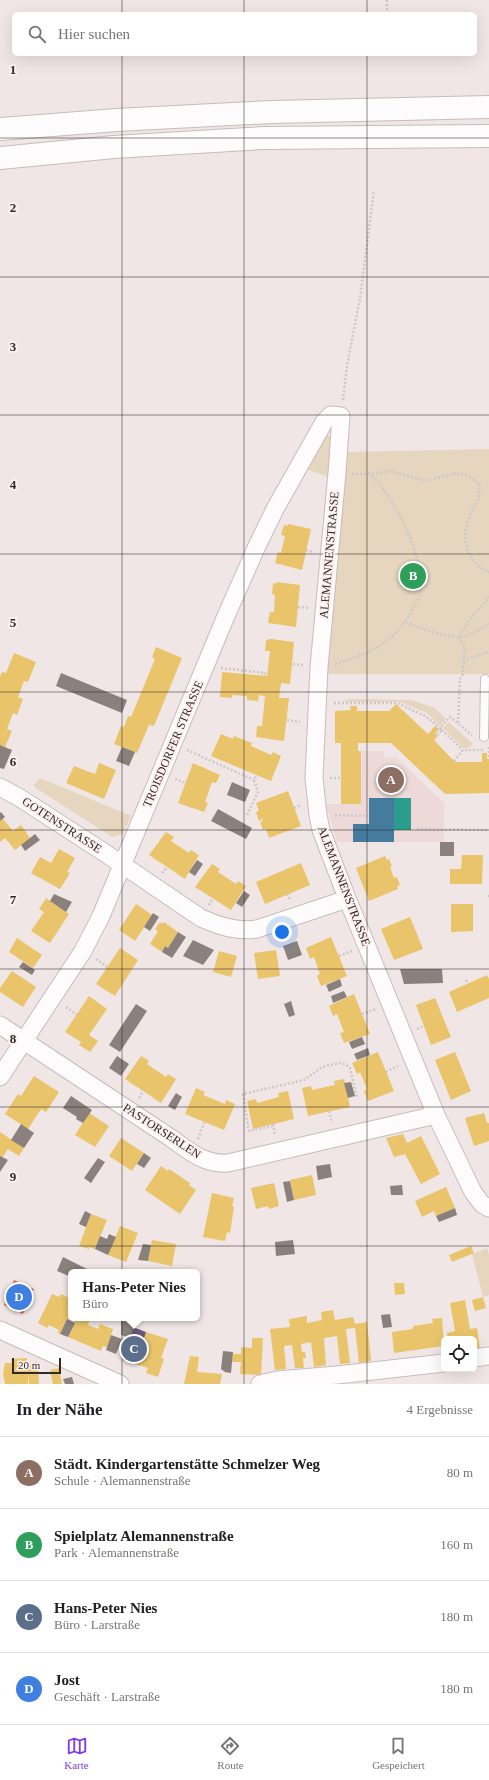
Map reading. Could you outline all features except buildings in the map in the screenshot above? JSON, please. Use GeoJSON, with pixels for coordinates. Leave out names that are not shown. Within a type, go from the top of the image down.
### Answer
{"type":"FeatureCollection","features":[{"type":"Feature","properties":{"kind":"highway"},"geometry":{"type":"LineString","coordinates":[[0,129],[117,120],[271,112],[489,107]]}},
{"type":"Feature","properties":{"kind":"highway"},"geometry":{"type":"LineString","coordinates":[[0,158],[114,147],[264,138],[489,136]]}},
{"type":"Feature","properties":{"kind":"street","name":"TROISDORFER STRASSE"},"geometry":{"type":"LineString","coordinates":[[0,1078],[83,951],[101,916],[235,595],[275,509],[324,422],[331,415],[341,416]]}},
{"type":"Feature","properties":{"kind":"street","name":"ALEMANNENSTRASSE"},"geometry":{"type":"LineString","coordinates":[[341,416],[338,473],[319,662],[314,778],[318,815],[321,830],[347,899],[436,1116],[473,1192],[482,1204],[489,1208]]}},
{"type":"Feature","properties":{"kind":"street","name":"GOTENSTRASSE"},"geometry":{"type":"LineString","coordinates":[[0,787],[20,798],[200,918],[215,925],[246,931],[257,929],[347,899]]}},
{"type":"Feature","properties":{"kind":"street","name":"PASTORSERLEN"},"geometry":{"type":"LineString","coordinates":[[0,1025],[166,1134],[195,1156],[219,1164],[436,1116]]}},
{"type":"Feature","properties":{"kind":"street"},"geometry":{"type":"LineString","coordinates":[[0,1330],[120,1384]]}},
{"type":"Feature","properties":{"kind":"street"},"geometry":{"type":"LineString","coordinates":[[477,1358],[489,1356]]}},
{"type":"Feature","properties":{"kind":"street"},"geometry":{"type":"LineString","coordinates":[[260,1384],[277,1380],[338,1380],[441,1363]]}},
{"type":"Feature","properties":{"kind":"lane"},"geometry":{"type":"LineString","coordinates":[[485,679],[486,739]]}},
{"type":"Feature","properties":{"kind":"path"},"geometry":{"type":"LineString","coordinates":[[387,0],[387,12]]}},
{"type":"Feature","properties":{"kind":"path"},"geometry":{"type":"LineString","coordinates":[[341,416],[347,366],[360,298],[374,190]]}},
{"type":"Feature","properties":{"kind":"path"},"geometry":{"type":"LineString","coordinates":[[338,473],[370,474],[390,471],[426,481],[456,473],[468,476],[479,484],[480,494],[466,525],[465,543],[474,562],[489,572]]}},
{"type":"Feature","properties":{"kind":"path"},"geometry":{"type":"LineString","coordinates":[[319,662],[335,664],[355,658],[392,637],[406,622],[420,592],[420,571],[415,551],[400,514],[384,488],[370,474]]}},
{"type":"Feature","properties":{"kind":"path"},"geometry":{"type":"LineString","coordinates":[[459,637],[469,621],[489,597]]}},
{"type":"Feature","properties":{"kind":"path"},"geometry":{"type":"LineString","coordinates":[[406,622],[428,630],[459,637],[477,632],[489,624]]}},
{"type":"Feature","properties":{"kind":"path"},"geometry":{"type":"LineString","coordinates":[[437,735],[450,717],[458,723],[460,679],[463,674],[465,646],[459,637]]}},
{"type":"Feature","properties":{"kind":"path"},"geometry":{"type":"LineString","coordinates":[[464,660],[489,652]]}},
{"type":"Feature","properties":{"kind":"path"},"geometry":{"type":"LineString","coordinates":[[205,667],[265,673],[264,676]]}},
{"type":"Feature","properties":{"kind":"path"},"geometry":{"type":"LineString","coordinates":[[317,702],[397,703],[425,716],[463,750],[489,750]]}},
{"type":"Feature","properties":{"kind":"path"},"geometry":{"type":"LineString","coordinates":[[287,720],[306,722]]}},
{"type":"Feature","properties":{"kind":"path"},"geometry":{"type":"LineString","coordinates":[[486,739],[489,750],[489,759]]}},
{"type":"Feature","properties":{"kind":"path"},"geometry":{"type":"LineString","coordinates":[[173,743],[254,780]]}},
{"type":"Feature","properties":{"kind":"path"},"geometry":{"type":"LineString","coordinates":[[454,760],[463,750]]}},
{"type":"Feature","properties":{"kind":"path"},"geometry":{"type":"LineString","coordinates":[[226,767],[228,763]]}},
{"type":"Feature","properties":{"kind":"path"},"geometry":{"type":"LineString","coordinates":[[247,815],[258,792],[254,780],[256,775]]}},
{"type":"Feature","properties":{"kind":"path"},"geometry":{"type":"LineString","coordinates":[[318,815],[367,816]]}},
{"type":"Feature","properties":{"kind":"path"},"geometry":{"type":"LineString","coordinates":[[417,829],[489,830]]}},
{"type":"Feature","properties":{"kind":"path"},"geometry":{"type":"LineString","coordinates":[[339,956],[359,948]]}},
{"type":"Feature","properties":{"kind":"path"},"geometry":{"type":"LineString","coordinates":[[273,1126],[249,1131],[243,1094],[304,1080],[318,1069],[339,1063],[345,1064],[350,1068],[357,1098]]}},
{"type":"Feature","properties":{"kind":"path"},"geometry":{"type":"LineString","coordinates":[[386,1072],[399,1066]]}},
{"type":"Feature","properties":{"kind":"path"},"geometry":{"type":"LineString","coordinates":[[195,1145],[205,1121]]}},
{"type":"Feature","properties":{"kind":"shaded area"},"geometry":{"type":"Polygon","coordinates":[[[327,435],[334,439],[330,477],[305,469],[327,435]]]}},
{"type":"Feature","properties":{"kind":"shaded area"},"geometry":{"type":"Polygon","coordinates":[[[489,449],[489,674],[327,674],[347,452],[489,449]]]}},
{"type":"Feature","properties":{"kind":"shaded area"},"geometry":{"type":"Polygon","coordinates":[[[350,699],[411,700],[435,708],[446,719],[440,726],[427,713],[400,702],[342,702],[350,699]]]}},
{"type":"Feature","properties":{"kind":"shaded area"},"geometry":{"type":"Polygon","coordinates":[[[449,722],[473,744],[468,748],[463,748],[443,728],[449,722]]]}},
{"type":"Feature","properties":{"kind":"shaded area"},"geometry":{"type":"Polygon","coordinates":[[[362,751],[384,751],[384,757],[397,758],[444,803],[444,842],[337,842],[326,804],[361,804],[362,751]]]}},
{"type":"Feature","properties":{"kind":"shaded area"},"geometry":{"type":"Polygon","coordinates":[[[40,778],[131,816],[123,834],[112,837],[33,786],[40,778]]]}},
{"type":"Feature","properties":{"kind":"shaded area"},"geometry":{"type":"Polygon","coordinates":[[[487,1248],[489,1255],[489,1295],[483,1297],[472,1254],[487,1248]]]}},
{"type":"Feature","properties":{"kind":"place","name":"Spielplatz Alemannenstraße"},"geometry":{"type":"Point","coordinates":[413,576]}},
{"type":"Feature","properties":{"kind":"place","name":"Städt. Kindergartenstätte Schmelzer Weg"},"geometry":{"type":"Point","coordinates":[391,780]}},
{"type":"Feature","properties":{"kind":"place","name":"Jost"},"geometry":{"type":"Point","coordinates":[19,1297]}},
{"type":"Feature","properties":{"kind":"place","name":"Hans-Peter Nies"},"geometry":{"type":"Point","coordinates":[134,1349]}}]}
